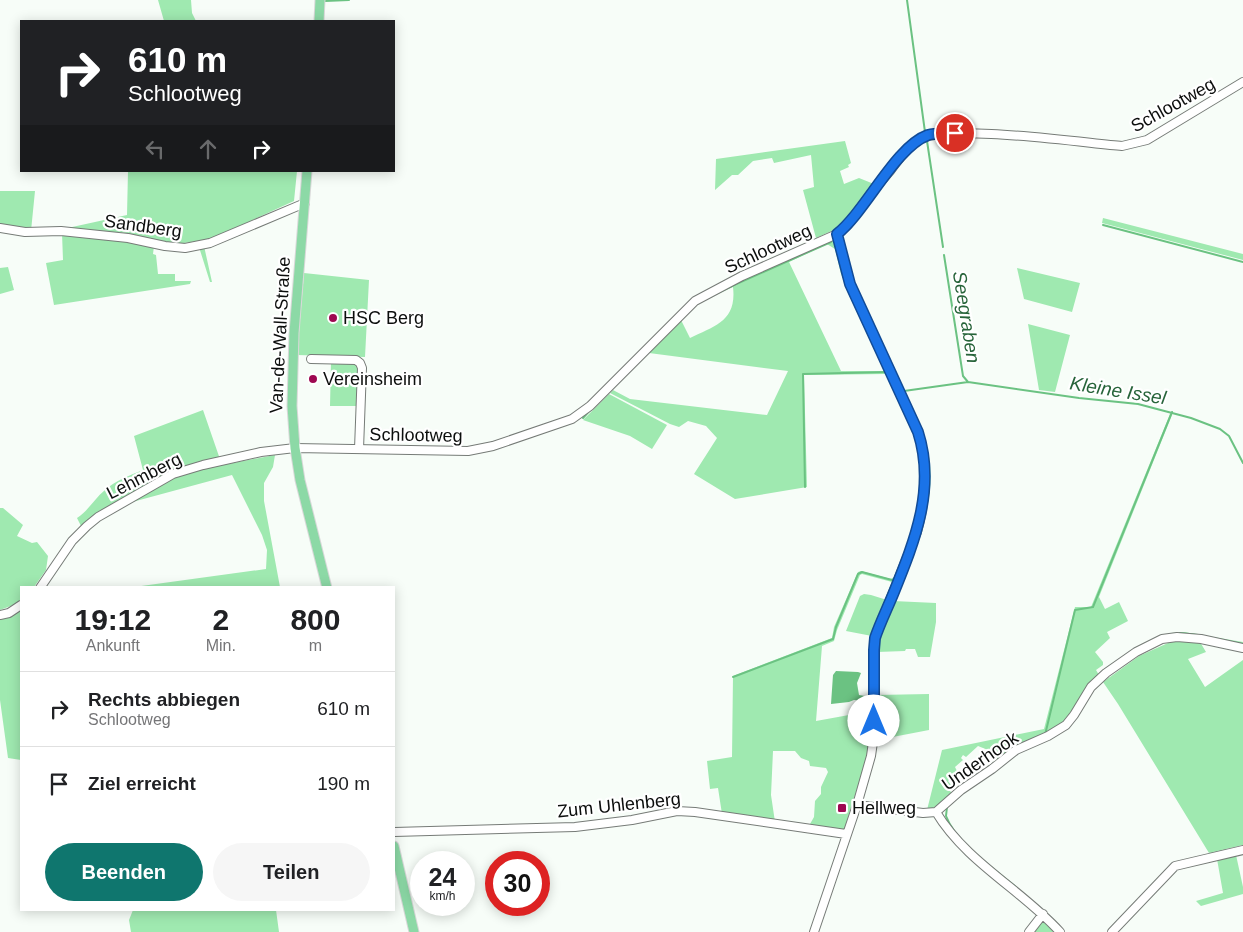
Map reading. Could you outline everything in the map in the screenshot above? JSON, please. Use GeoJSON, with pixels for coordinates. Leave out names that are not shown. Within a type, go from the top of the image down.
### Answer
{"type":"FeatureCollection","features":[{"type":"Feature","properties":{"kind":"main road"},"geometry":{"type":"LineString","coordinates":[[319,20],[320,0]]}},
{"type":"Feature","properties":{"kind":"main road","name":"Van-de-Wall-Straße"},"geometry":{"type":"LineString","coordinates":[[307,172],[292,370],[292,406],[295,448],[306,510],[326,586]]}},
{"type":"Feature","properties":{"kind":"main road"},"geometry":{"type":"LineString","coordinates":[[395,850],[414,932]]}},
{"type":"Feature","properties":{"kind":"street","name":"Schlootweg"},"geometry":{"type":"LineString","coordinates":[[295,448],[468,451],[493,446],[572,419],[590,406],[695,301],[742,276],[837,234],[848,225],[902,155],[919,140],[930,135],[974,134],[1031,137],[1122,146],[1134,144],[1147,140],[1243,82]]}},
{"type":"Feature","properties":{"kind":"street","name":"Sandberg"},"geometry":{"type":"LineString","coordinates":[[0,228],[25,232],[61,231],[128,238],[185,248],[210,243],[305,203]]}},
{"type":"Feature","properties":{"kind":"street"},"geometry":{"type":"LineString","coordinates":[[814,932],[857,805],[871,756],[874,735],[875,638],[918,532],[925,492],[924,455],[918,432],[850,284],[837,234]]}},
{"type":"Feature","properties":{"kind":"street","name":"Schlootweg"},"geometry":{"type":"LineString","coordinates":[[311,359],[356,360],[360,363],[362,368],[359,449]]}},
{"type":"Feature","properties":{"kind":"street","name":"Lehmberg"},"geometry":{"type":"LineString","coordinates":[[41,586],[72,541],[87,526],[98,517],[173,474],[261,452],[295,448]]}},
{"type":"Feature","properties":{"kind":"street"},"geometry":{"type":"LineString","coordinates":[[0,615],[20,606]]}},
{"type":"Feature","properties":{"kind":"street","name":"Underhook"},"geometry":{"type":"LineString","coordinates":[[857,805],[923,813],[936,812],[961,790],[1016,750],[1048,736],[1066,725],[1094,684],[1106,673],[1136,652],[1162,639],[1177,636],[1243,648]]}},
{"type":"Feature","properties":{"kind":"street","name":"Zum Uhlenberg"},"geometry":{"type":"LineString","coordinates":[[395,832],[575,827],[677,812],[695,812],[846,834]]}},
{"type":"Feature","properties":{"kind":"street","name":"Underhook"},"geometry":{"type":"LineString","coordinates":[[936,812],[963,846],[1044,914],[1060,932]]}},
{"type":"Feature","properties":{"kind":"street"},"geometry":{"type":"LineString","coordinates":[[1112,932],[1175,866],[1243,850]]}},
{"type":"Feature","properties":{"kind":"street"},"geometry":{"type":"LineString","coordinates":[[1029,932],[1044,914]]}},
{"type":"Feature","properties":{"kind":"shaded area"},"geometry":{"type":"Polygon","coordinates":[[[158,0],[191,0],[192,13],[196,20],[164,20],[158,0]]]}},
{"type":"Feature","properties":{"kind":"shaded area"},"geometry":{"type":"Polygon","coordinates":[[[845,141],[851,163],[848,165],[849,167],[840,171],[844,184],[859,178],[874,184],[838,228],[816,238],[803,190],[814,187],[811,155],[774,163],[772,158],[753,161],[738,175],[732,175],[715,190],[716,159],[845,141]]]}},
{"type":"Feature","properties":{"kind":"shaded area"},"geometry":{"type":"Polygon","coordinates":[[[128,172],[297,172],[294,201],[211,239],[184,243],[164,243],[127,233],[63,229],[127,215],[128,172]]]}},
{"type":"Feature","properties":{"kind":"shaded area"},"geometry":{"type":"Polygon","coordinates":[[[0,191],[35,191],[31,231],[0,227],[0,191]]]}},
{"type":"Feature","properties":{"kind":"shaded area"},"geometry":{"type":"Polygon","coordinates":[[[1103,218],[1243,254],[1243,260],[1102,223],[1103,218]]]}},
{"type":"Feature","properties":{"kind":"shaded area"},"geometry":{"type":"Polygon","coordinates":[[[62,233],[127,240],[154,246],[153,254],[156,255],[158,274],[175,274],[175,281],[191,281],[190,284],[54,305],[46,263],[63,260],[62,233]]]}},
{"type":"Feature","properties":{"kind":"shaded area"},"geometry":{"type":"Polygon","coordinates":[[[831,240],[835,242],[917,434],[924,468],[920,517],[889,597],[886,596],[892,582],[860,575],[834,641],[822,646],[816,721],[871,711],[868,754],[844,830],[812,828],[810,824],[814,817],[815,801],[821,794],[821,787],[828,772],[826,768],[810,766],[809,761],[801,758],[795,751],[773,751],[771,795],[775,822],[722,814],[718,788],[710,789],[707,761],[732,757],[733,676],[832,638],[834,627],[858,572],[861,571],[891,579],[894,577],[907,545],[920,495],[921,461],[917,444],[907,417],[886,374],[804,375],[807,487],[735,499],[694,474],[717,438],[706,426],[688,421],[679,427],[670,424],[610,393],[613,390],[630,399],[767,415],[788,371],[649,353],[681,320],[690,338],[716,326],[722,321],[728,315],[731,308],[733,287],[716,295],[715,292],[831,240]],[[827,244],[789,262],[841,371],[884,371],[841,274],[835,249],[827,244]]]}},
{"type":"Feature","properties":{"kind":"shaded area"},"geometry":{"type":"Polygon","coordinates":[[[204,246],[212,282],[210,282],[199,247],[204,246]]]}},
{"type":"Feature","properties":{"kind":"shaded area"},"geometry":{"type":"Polygon","coordinates":[[[8,267],[14,290],[0,294],[0,268],[8,267]]]}},
{"type":"Feature","properties":{"kind":"shaded area"},"geometry":{"type":"Polygon","coordinates":[[[1017,268],[1080,283],[1072,312],[1024,299],[1017,268]]]}},
{"type":"Feature","properties":{"kind":"shaded area","name":"HSC Berg"},"geometry":{"type":"Polygon","coordinates":[[[304,273],[369,280],[365,357],[297,355],[304,273]]]}},
{"type":"Feature","properties":{"kind":"shaded area"},"geometry":{"type":"Polygon","coordinates":[[[1028,324],[1070,335],[1055,392],[1039,390],[1028,324]]]}},
{"type":"Feature","properties":{"kind":"shaded area"},"geometry":{"type":"Polygon","coordinates":[[[331,361],[354,363],[359,367],[359,406],[330,406],[331,361]]]}},
{"type":"Feature","properties":{"kind":"shaded area"},"geometry":{"type":"Polygon","coordinates":[[[893,366],[925,440],[930,461],[931,481],[924,523],[893,601],[936,603],[936,622],[930,657],[918,657],[915,649],[877,652],[876,639],[913,548],[927,468],[892,369],[893,366]]]}},
{"type":"Feature","properties":{"kind":"shaded area"},"geometry":{"type":"Polygon","coordinates":[[[609,394],[667,425],[652,449],[630,436],[583,420],[609,394]]]}},
{"type":"Feature","properties":{"kind":"shaded area"},"geometry":{"type":"Polygon","coordinates":[[[203,410],[222,465],[275,455],[273,467],[264,483],[264,501],[280,586],[141,586],[266,569],[267,550],[262,535],[232,475],[99,511],[81,526],[77,518],[85,512],[101,493],[123,478],[143,470],[134,436],[203,410]]]}},
{"type":"Feature","properties":{"kind":"shaded area"},"geometry":{"type":"Polygon","coordinates":[[[1170,414],[1172,415],[1099,597],[1105,609],[1119,602],[1128,621],[1107,632],[1110,638],[1095,652],[1103,662],[1103,665],[1096,670],[1099,675],[1067,721],[1043,736],[1014,747],[996,763],[986,753],[988,750],[978,746],[966,757],[963,755],[961,758],[963,760],[955,767],[957,771],[948,781],[951,785],[947,788],[953,794],[930,810],[927,810],[942,750],[1044,729],[1075,607],[1091,607],[1170,414]]]}},
{"type":"Feature","properties":{"kind":"shaded area"},"geometry":{"type":"Polygon","coordinates":[[[0,508],[3,508],[23,525],[17,536],[32,543],[37,542],[48,556],[46,570],[35,586],[20,586],[20,600],[16,604],[0,610],[0,508]]]}},
{"type":"Feature","properties":{"kind":"shaded area"},"geometry":{"type":"Polygon","coordinates":[[[864,594],[887,600],[872,651],[870,652],[872,636],[846,631],[860,596],[864,594]]]}},
{"type":"Feature","properties":{"kind":"shaded area"},"geometry":{"type":"Polygon","coordinates":[[[20,610],[20,760],[8,758],[0,700],[0,620],[20,610]]]}},
{"type":"Feature","properties":{"kind":"shaded area"},"geometry":{"type":"Polygon","coordinates":[[[1184,632],[1243,642],[1243,645],[1171,633],[1184,632]]]}},
{"type":"Feature","properties":{"kind":"shaded area"},"geometry":{"type":"Polygon","coordinates":[[[1177,639],[1200,642],[1206,652],[1188,659],[1205,687],[1243,660],[1243,845],[1209,853],[1103,682],[1139,656],[1177,639]]]}},
{"type":"Feature","properties":{"kind":"shaded area"},"geometry":{"type":"Polygon","coordinates":[[[836,671],[861,673],[857,683],[859,695],[865,696],[865,701],[854,700],[831,704],[833,675],[836,671]]]}},
{"type":"Feature","properties":{"kind":"shaded area"},"geometry":{"type":"Polygon","coordinates":[[[929,694],[929,730],[877,740],[877,695],[929,694]]]}},
{"type":"Feature","properties":{"kind":"shaded area"},"geometry":{"type":"Polygon","coordinates":[[[1236,855],[1243,894],[1201,906],[1196,901],[1223,893],[1217,859],[1236,855]]]}},
{"type":"Feature","properties":{"kind":"shaded area"},"geometry":{"type":"Polygon","coordinates":[[[133,911],[276,911],[279,932],[131,932],[129,920],[133,911]]]}},
{"type":"Feature","properties":{"kind":"shaded area"},"geometry":{"type":"Polygon","coordinates":[[[1041,921],[1046,921],[1057,932],[1032,932],[1041,921]]]}},
{"type":"Feature","properties":{"kind":"waterway"},"geometry":{"type":"LineString","coordinates":[[325,1],[349,0]]}},
{"type":"Feature","properties":{"kind":"waterway","name":"Seegraben"},"geometry":{"type":"LineString","coordinates":[[907,0],[925,132]]}},
{"type":"Feature","properties":{"kind":"waterway","name":"Seegraben"},"geometry":{"type":"LineString","coordinates":[[927,141],[943,247]]}},
{"type":"Feature","properties":{"kind":"waterway"},"geometry":{"type":"LineString","coordinates":[[1103,225],[1243,262]]}},
{"type":"Feature","properties":{"kind":"waterway"},"geometry":{"type":"LineString","coordinates":[[725,289],[831,242]]}},
{"type":"Feature","properties":{"kind":"waterway"},"geometry":{"type":"LineString","coordinates":[[835,244],[844,278]]}},
{"type":"Feature","properties":{"kind":"waterway","name":"Seegraben"},"geometry":{"type":"LineString","coordinates":[[944,255],[963,376],[968,382]]}},
{"type":"Feature","properties":{"kind":"waterway"},"geometry":{"type":"LineString","coordinates":[[805,487],[803,374],[887,372]]}},
{"type":"Feature","properties":{"kind":"waterway","name":"Kleine Issel"},"geometry":{"type":"LineString","coordinates":[[904,391],[968,382],[1079,398],[1138,404],[1191,418],[1220,429],[1229,436],[1243,463]]}},
{"type":"Feature","properties":{"kind":"waterway"},"geometry":{"type":"LineString","coordinates":[[583,418],[591,409]]}},
{"type":"Feature","properties":{"kind":"waterway"},"geometry":{"type":"LineString","coordinates":[[1045,735],[1075,610],[1093,607],[1172,412]]}},
{"type":"Feature","properties":{"kind":"waterway"},"geometry":{"type":"LineString","coordinates":[[733,677],[833,639],[836,627],[858,574],[862,572],[892,580],[895,579]]}},
{"type":"Feature","properties":{"kind":"waterway"},"geometry":{"type":"LineString","coordinates":[[872,634],[884,604]]}},
{"type":"Feature","properties":{"kind":"waterway"},"geometry":{"type":"LineString","coordinates":[[1180,633],[1198,635]]}},
{"type":"Feature","properties":{"kind":"waterway"},"geometry":{"type":"LineString","coordinates":[[1217,639],[1243,644]]}},
{"type":"Feature","properties":{"kind":"waterway"},"geometry":{"type":"LineString","coordinates":[[947,807],[946,816],[958,836],[976,855],[1016,887]]}},
{"type":"Feature","properties":{"kind":"waterway"},"geometry":{"type":"LineString","coordinates":[[1210,854],[1227,850]]}},
{"type":"Feature","properties":{"kind":"place","name":"HSC Berg"},"geometry":{"type":"Point","coordinates":[333,318]}},
{"type":"Feature","properties":{"kind":"place","name":"Vereinsheim"},"geometry":{"type":"Point","coordinates":[313,379]}},
{"type":"Feature","properties":{"kind":"place","name":"Hellweg"},"geometry":{"type":"Point","coordinates":[842,808]}},
{"type":"Feature","properties":{"kind":"route"},"geometry":{"type":"LineString","coordinates":[[874,721],[875,638],[918,532],[925,492],[925,468],[922,442],[850,284],[837,234],[848,225],[902,155],[912,145],[930,135],[955,133]]}}]}
